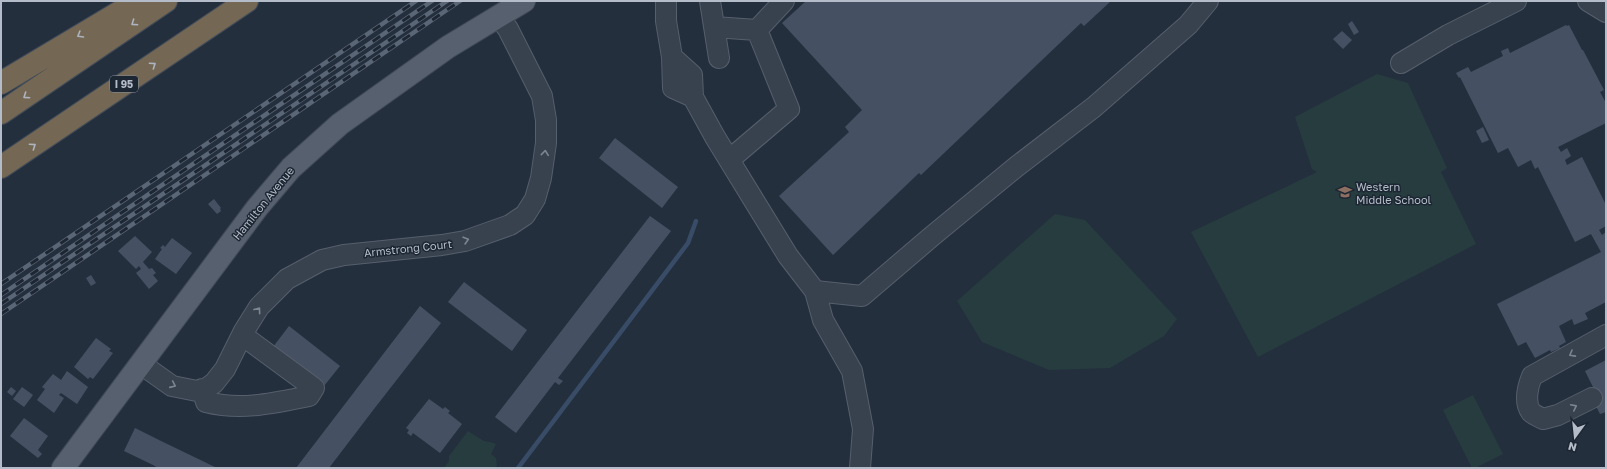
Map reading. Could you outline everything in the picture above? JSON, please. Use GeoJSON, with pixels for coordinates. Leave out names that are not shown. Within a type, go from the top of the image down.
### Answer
{"type":"FeatureCollection","features":[{"type":"Feature","properties":{"kind":"highway"},"geometry":{"type":"LineString","coordinates":[[1,83],[138,1]]}},
{"type":"Feature","properties":{"kind":"highway"},"geometry":{"type":"LineString","coordinates":[[1,113],[166,1]]}},
{"type":"Feature","properties":{"kind":"highway","name":"I 95"},"geometry":{"type":"LineString","coordinates":[[1,167],[247,1]]}},
{"type":"Feature","properties":{"kind":"main road","name":"Hamilton Avenue"},"geometry":{"type":"LineString","coordinates":[[68,467],[141,364],[257,208],[291,168],[340,124],[370,102],[448,47],[524,1]]}},
{"type":"Feature","properties":{"kind":"street"},"geometry":{"type":"LineString","coordinates":[[666,1],[666,21],[672,57],[692,74],[693,97],[729,160],[788,256],[815,292],[823,320],[852,371],[863,429],[860,468]]}},
{"type":"Feature","properties":{"kind":"street"},"geometry":{"type":"LineString","coordinates":[[710,1],[719,58]]}},
{"type":"Feature","properties":{"kind":"street"},"geometry":{"type":"LineString","coordinates":[[757,30],[784,1]]}},
{"type":"Feature","properties":{"kind":"street"},"geometry":{"type":"LineString","coordinates":[[815,292],[862,296],[1016,167],[1094,107],[1188,25],[1208,1]]}},
{"type":"Feature","properties":{"kind":"street"},"geometry":{"type":"LineString","coordinates":[[1401,63],[1448,35],[1516,1]]}},
{"type":"Feature","properties":{"kind":"street"},"geometry":{"type":"LineString","coordinates":[[1588,1],[1606,12]]}},
{"type":"Feature","properties":{"kind":"street","name":"Armstrong Court"},"geometry":{"type":"LineString","coordinates":[[202,390],[214,383],[259,307],[288,279],[322,260],[344,255],[442,246],[465,241],[510,225],[525,215],[535,199],[544,166],[546,143],[545,114],[542,96],[508,29],[498,16]]}},
{"type":"Feature","properties":{"kind":"street"},"geometry":{"type":"LineString","coordinates":[[714,27],[757,30]]}},
{"type":"Feature","properties":{"kind":"street"},"geometry":{"type":"LineString","coordinates":[[729,160],[789,109],[757,30]]}},
{"type":"Feature","properties":{"kind":"street"},"geometry":{"type":"LineString","coordinates":[[141,364],[172,386],[190,390],[202,390],[206,402],[220,406],[237,407],[266,405],[309,396],[314,388],[242,335]]}},
{"type":"Feature","properties":{"kind":"street"},"geometry":{"type":"LineString","coordinates":[[1592,398],[1558,415],[1543,418],[1531,412],[1527,401],[1528,386],[1532,376],[1606,335]]}},
{"type":"Feature","properties":{"kind":"green space"},"geometry":{"type":"Polygon","coordinates":[[[1377,74],[1408,83],[1447,168],[1441,172],[1476,244],[1258,357],[1191,232],[1317,172],[1312,169],[1295,117],[1377,74]]]}},
{"type":"Feature","properties":{"kind":"green space"},"geometry":{"type":"Polygon","coordinates":[[[1055,214],[1085,220],[1177,319],[1164,336],[1110,368],[1049,370],[982,342],[957,301],[1055,214]]]}},
{"type":"Feature","properties":{"kind":"green space"},"geometry":{"type":"Polygon","coordinates":[[[1473,395],[1503,454],[1475,468],[1472,468],[1443,410],[1473,395]]]}},
{"type":"Feature","properties":{"kind":"green space"},"geometry":{"type":"Polygon","coordinates":[[[468,431],[484,441],[496,444],[491,454],[496,458],[497,465],[495,468],[444,468],[449,461],[449,456],[468,431]]]}},
{"type":"Feature","properties":{"kind":"building"},"geometry":{"type":"Polygon","coordinates":[[[806,1],[1111,1],[1084,26],[1081,23],[921,175],[919,173],[833,255],[779,196],[849,132],[845,127],[862,110],[782,23],[806,1]]]}},
{"type":"Feature","properties":{"kind":"building"},"geometry":{"type":"Polygon","coordinates":[[[1352,21],[1359,32],[1354,35],[1348,24],[1352,21]]]}},
{"type":"Feature","properties":{"kind":"building"},"geometry":{"type":"Polygon","coordinates":[[[1566,25],[1569,25],[1604,90],[1600,92],[1606,103],[1606,123],[1558,147],[1561,152],[1567,148],[1571,156],[1565,160],[1567,165],[1582,157],[1606,205],[1606,226],[1599,230],[1602,235],[1606,232],[1606,302],[1585,313],[1588,319],[1574,325],[1572,319],[1559,326],[1566,342],[1559,346],[1560,348],[1551,352],[1550,350],[1535,358],[1526,342],[1518,346],[1497,304],[1601,252],[1591,234],[1575,242],[1538,167],[1535,169],[1531,160],[1518,167],[1508,148],[1498,153],[1460,77],[1459,78],[1456,73],[1468,67],[1471,72],[1503,56],[1501,51],[1508,48],[1510,53],[1566,25]]]}},
{"type":"Feature","properties":{"kind":"building"},"geometry":{"type":"Polygon","coordinates":[[[1342,31],[1352,40],[1343,49],[1333,39],[1342,31]]]}},
{"type":"Feature","properties":{"kind":"building"},"geometry":{"type":"Polygon","coordinates":[[[1483,127],[1489,140],[1482,143],[1476,131],[1483,127]]]}},
{"type":"Feature","properties":{"kind":"building"},"geometry":{"type":"Polygon","coordinates":[[[615,138],[678,187],[662,208],[599,158],[615,138]]]}},
{"type":"Feature","properties":{"kind":"building"},"geometry":{"type":"Polygon","coordinates":[[[214,199],[221,208],[221,211],[217,214],[208,204],[214,199]]]}},
{"type":"Feature","properties":{"kind":"building"},"geometry":{"type":"Polygon","coordinates":[[[650,216],[671,231],[558,378],[563,381],[559,385],[555,382],[516,433],[495,417],[650,216]]]}},
{"type":"Feature","properties":{"kind":"building"},"geometry":{"type":"Polygon","coordinates":[[[135,236],[152,252],[143,262],[149,269],[152,268],[156,273],[153,275],[158,281],[149,289],[136,273],[141,269],[139,266],[136,269],[118,251],[135,236]]]}},
{"type":"Feature","properties":{"kind":"building"},"geometry":{"type":"Polygon","coordinates":[[[172,238],[192,253],[176,274],[155,259],[162,249],[160,248],[163,245],[165,247],[172,238]]]}},
{"type":"Feature","properties":{"kind":"building"},"geometry":{"type":"Polygon","coordinates":[[[91,275],[96,283],[91,286],[86,278],[91,275]]]}},
{"type":"Feature","properties":{"kind":"building"},"geometry":{"type":"Polygon","coordinates":[[[464,282],[527,330],[512,351],[448,302],[464,282]]]}},
{"type":"Feature","properties":{"kind":"building"},"geometry":{"type":"Polygon","coordinates":[[[420,306],[441,323],[329,468],[296,468],[420,306]]]}},
{"type":"Feature","properties":{"kind":"building"},"geometry":{"type":"Polygon","coordinates":[[[289,326],[340,366],[324,386],[273,347],[289,326]]]}},
{"type":"Feature","properties":{"kind":"building"},"geometry":{"type":"Polygon","coordinates":[[[96,338],[111,349],[109,351],[113,353],[93,379],[90,377],[88,379],[74,367],[96,338]]]}},
{"type":"Feature","properties":{"kind":"building"},"geometry":{"type":"Polygon","coordinates":[[[1606,360],[1606,412],[1600,414],[1592,398],[1597,395],[1585,371],[1606,360]]]}},
{"type":"Feature","properties":{"kind":"building"},"geometry":{"type":"Polygon","coordinates":[[[67,371],[88,387],[77,404],[61,393],[59,395],[64,398],[54,413],[37,400],[45,389],[42,387],[53,374],[61,380],[67,371]]]}},
{"type":"Feature","properties":{"kind":"building"},"geometry":{"type":"Polygon","coordinates":[[[11,387],[16,391],[12,396],[7,392],[11,387]]]}},
{"type":"Feature","properties":{"kind":"building"},"geometry":{"type":"Polygon","coordinates":[[[22,387],[33,395],[24,407],[13,399],[22,387]]]}},
{"type":"Feature","properties":{"kind":"building"},"geometry":{"type":"Polygon","coordinates":[[[429,399],[443,409],[445,407],[450,411],[448,413],[462,424],[440,453],[413,433],[411,436],[407,433],[409,430],[406,428],[429,399]]]}},
{"type":"Feature","properties":{"kind":"building"},"geometry":{"type":"Polygon","coordinates":[[[24,418],[48,436],[38,450],[42,454],[38,458],[10,436],[24,418]]]}},
{"type":"Feature","properties":{"kind":"building"},"geometry":{"type":"Polygon","coordinates":[[[135,428],[217,468],[158,468],[124,451],[135,428]]]}},
{"type":"Feature","properties":{"kind":"waterway"},"geometry":{"type":"LineString","coordinates":[[518,468],[688,243],[696,221]]}},
{"type":"Feature","properties":{"kind":"railway"},"geometry":{"type":"LineString","coordinates":[[1,284],[416,1]]}},
{"type":"Feature","properties":{"kind":"railway"},"geometry":{"type":"LineString","coordinates":[[1,295],[432,1]]}},
{"type":"Feature","properties":{"kind":"railway"},"geometry":{"type":"LineString","coordinates":[[1,304],[447,1]]}},
{"type":"Feature","properties":{"kind":"railway"},"geometry":{"type":"LineString","coordinates":[[1,314],[460,1]]}},
{"type":"Feature","properties":{"kind":"place","name":"Western Middle School"},"geometry":{"type":"Point","coordinates":[1345,192]}}]}
